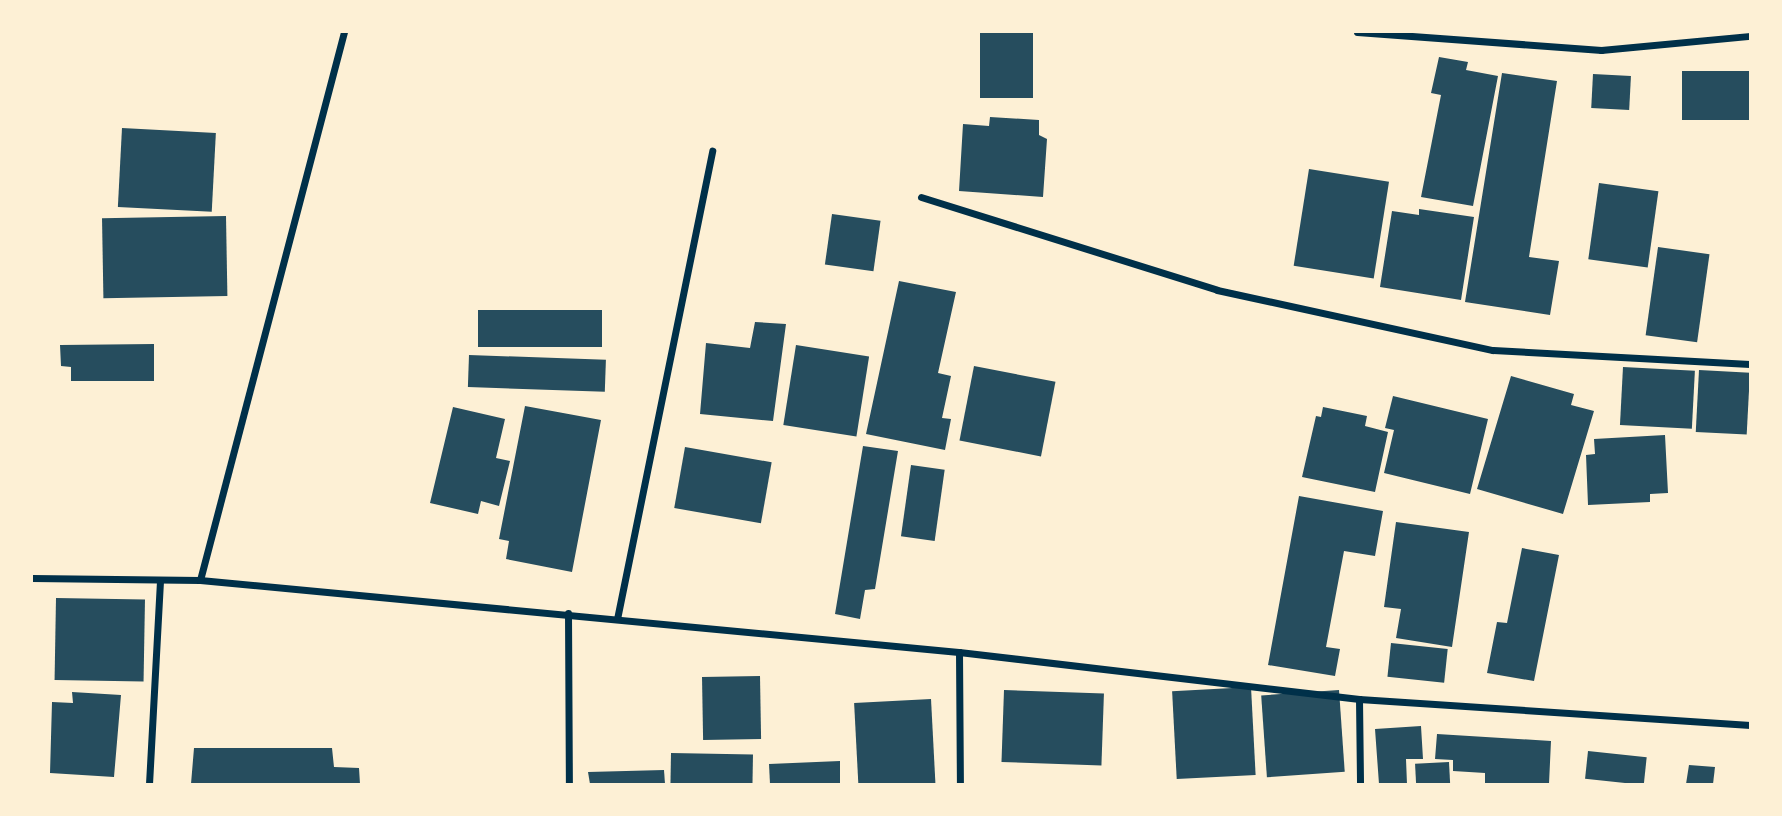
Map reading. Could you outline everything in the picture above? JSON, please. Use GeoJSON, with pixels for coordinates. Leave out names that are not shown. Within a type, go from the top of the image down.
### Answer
{"type":"FeatureCollection","features":[{"type":"Feature","properties":{"kind":"street"},"geometry":{"type":"LineString","coordinates":[[200,580],[344,32]]}},
{"type":"Feature","properties":{"kind":"street"},"geometry":{"type":"LineString","coordinates":[[1357,32],[1601,50],[1751,36]]}},
{"type":"Feature","properties":{"kind":"street"},"geometry":{"type":"LineString","coordinates":[[617,619],[712,151]]}},
{"type":"Feature","properties":{"kind":"street"},"geometry":{"type":"LineString","coordinates":[[921,197],[1217,290],[1493,350],[1751,364]]}},
{"type":"Feature","properties":{"kind":"street"},"geometry":{"type":"LineString","coordinates":[[32,578],[200,580],[959,652],[1359,699],[1751,725]]}},
{"type":"Feature","properties":{"kind":"street"},"geometry":{"type":"LineString","coordinates":[[149,785],[160,581]]}},
{"type":"Feature","properties":{"kind":"street"},"geometry":{"type":"LineString","coordinates":[[568,613],[569,785]]}},
{"type":"Feature","properties":{"kind":"street"},"geometry":{"type":"LineString","coordinates":[[959,652],[960,785]]}},
{"type":"Feature","properties":{"kind":"street"},"geometry":{"type":"LineString","coordinates":[[1359,699],[1360,785]]}},
{"type":"Feature","properties":{"kind":"building"},"geometry":{"type":"Polygon","coordinates":[[[980,32],[1033,32],[1033,98],[980,98],[980,32]]]}},
{"type":"Feature","properties":{"kind":"building"},"geometry":{"type":"Polygon","coordinates":[[[1439,57],[1468,62],[1466,70],[1498,76],[1473,206],[1421,197],[1441,95],[1431,93],[1439,57]]]}},
{"type":"Feature","properties":{"kind":"building"},"geometry":{"type":"Polygon","coordinates":[[[1682,71],[1750,71],[1750,120],[1682,120],[1682,71]]]}},
{"type":"Feature","properties":{"kind":"building"},"geometry":{"type":"Polygon","coordinates":[[[1502,73],[1557,81],[1529,257],[1559,261],[1550,315],[1465,302],[1502,73]]]}},
{"type":"Feature","properties":{"kind":"building"},"geometry":{"type":"Polygon","coordinates":[[[1593,74],[1631,76],[1629,110],[1591,108],[1593,74]]]}},
{"type":"Feature","properties":{"kind":"building"},"geometry":{"type":"Polygon","coordinates":[[[990,117],[1039,120],[1039,135],[1047,139],[1043,197],[959,191],[963,124],[989,126],[990,117]]]}},
{"type":"Feature","properties":{"kind":"building"},"geometry":{"type":"Polygon","coordinates":[[[122,128],[216,133],[212,212],[118,207],[122,128]]]}},
{"type":"Feature","properties":{"kind":"building"},"geometry":{"type":"Polygon","coordinates":[[[1309,169],[1389,182],[1374,278],[1294,266],[1309,169]]]}},
{"type":"Feature","properties":{"kind":"building"},"geometry":{"type":"Polygon","coordinates":[[[1599,183],[1658,191],[1648,268],[1588,259],[1599,183]]]}},
{"type":"Feature","properties":{"kind":"building"},"geometry":{"type":"Polygon","coordinates":[[[1419,209],[1474,217],[1461,300],[1380,287],[1392,211],[1419,215],[1419,209]]]}},
{"type":"Feature","properties":{"kind":"building"},"geometry":{"type":"Polygon","coordinates":[[[832,214],[881,221],[873,271],[825,265],[832,214]]]}},
{"type":"Feature","properties":{"kind":"building"},"geometry":{"type":"Polygon","coordinates":[[[226,216],[227,296],[103,298],[102,218],[226,216]]]}},
{"type":"Feature","properties":{"kind":"building"},"geometry":{"type":"Polygon","coordinates":[[[1658,247],[1709,254],[1697,342],[1646,335],[1658,247]]]}},
{"type":"Feature","properties":{"kind":"building"},"geometry":{"type":"Polygon","coordinates":[[[899,281],[956,292],[938,373],[951,376],[942,418],[951,419],[945,450],[866,434],[899,281]]]}},
{"type":"Feature","properties":{"kind":"building"},"geometry":{"type":"Polygon","coordinates":[[[478,310],[602,310],[602,347],[478,347],[478,310]]]}},
{"type":"Feature","properties":{"kind":"building"},"geometry":{"type":"Polygon","coordinates":[[[755,322],[786,324],[773,421],[700,414],[706,343],[750,348],[755,322]]]}},
{"type":"Feature","properties":{"kind":"building"},"geometry":{"type":"Polygon","coordinates":[[[154,344],[154,381],[71,381],[71,367],[61,366],[60,345],[154,344]]]}},
{"type":"Feature","properties":{"kind":"building"},"geometry":{"type":"Polygon","coordinates":[[[796,345],[869,357],[856,437],[783,425],[796,345]]]}},
{"type":"Feature","properties":{"kind":"building"},"geometry":{"type":"Polygon","coordinates":[[[469,355],[606,360],[605,392],[468,387],[469,355]]]}},
{"type":"Feature","properties":{"kind":"building"},"geometry":{"type":"Polygon","coordinates":[[[974,366],[1055,382],[1041,456],[959,441],[974,366]]]}},
{"type":"Feature","properties":{"kind":"building"},"geometry":{"type":"Polygon","coordinates":[[[1623,367],[1695,371],[1692,429],[1620,425],[1623,367]]]}},
{"type":"Feature","properties":{"kind":"building"},"geometry":{"type":"Polygon","coordinates":[[[1699,370],[1750,373],[1747,435],[1696,432],[1699,370]]]}},
{"type":"Feature","properties":{"kind":"building"},"geometry":{"type":"Polygon","coordinates":[[[1511,376],[1574,394],[1571,405],[1594,411],[1563,514],[1477,489],[1511,376]]]}},
{"type":"Feature","properties":{"kind":"building"},"geometry":{"type":"Polygon","coordinates":[[[1393,396],[1488,419],[1470,494],[1384,473],[1394,430],[1385,428],[1393,396]]]}},
{"type":"Feature","properties":{"kind":"building"},"geometry":{"type":"Polygon","coordinates":[[[525,406],[601,420],[572,572],[506,559],[509,541],[499,539],[525,406]]]}},
{"type":"Feature","properties":{"kind":"building"},"geometry":{"type":"Polygon","coordinates":[[[453,407],[505,419],[496,458],[510,461],[499,506],[481,501],[478,514],[430,503],[453,407]]]}},
{"type":"Feature","properties":{"kind":"building"},"geometry":{"type":"Polygon","coordinates":[[[1323,407],[1367,416],[1365,426],[1388,432],[1375,492],[1302,477],[1316,416],[1321,417],[1323,407]]]}},
{"type":"Feature","properties":{"kind":"building"},"geometry":{"type":"Polygon","coordinates":[[[1665,435],[1668,493],[1650,494],[1650,502],[1588,505],[1586,455],[1595,454],[1594,439],[1665,435]]]}},
{"type":"Feature","properties":{"kind":"building"},"geometry":{"type":"Polygon","coordinates":[[[863,446],[898,451],[875,589],[865,590],[860,619],[835,614],[863,446]]]}},
{"type":"Feature","properties":{"kind":"building"},"geometry":{"type":"Polygon","coordinates":[[[685,447],[772,462],[761,523],[674,508],[685,447]]]}},
{"type":"Feature","properties":{"kind":"building"},"geometry":{"type":"Polygon","coordinates":[[[911,465],[945,470],[935,541],[901,536],[911,465]]]}},
{"type":"Feature","properties":{"kind":"building"},"geometry":{"type":"Polygon","coordinates":[[[1299,496],[1383,511],[1375,556],[1344,551],[1326,647],[1340,649],[1335,676],[1268,665],[1299,496]]]}},
{"type":"Feature","properties":{"kind":"building"},"geometry":{"type":"Polygon","coordinates":[[[1396,522],[1469,532],[1452,647],[1396,638],[1401,609],[1384,607],[1396,522]]]}},
{"type":"Feature","properties":{"kind":"building"},"geometry":{"type":"Polygon","coordinates":[[[1522,548],[1559,555],[1534,681],[1487,673],[1497,622],[1507,623],[1522,548]]]}},
{"type":"Feature","properties":{"kind":"building"},"geometry":{"type":"Polygon","coordinates":[[[56,598],[145,600],[144,682],[55,680],[56,598]]]}},
{"type":"Feature","properties":{"kind":"building"},"geometry":{"type":"Polygon","coordinates":[[[1391,643],[1448,649],[1444,683],[1387,677],[1391,643]]]}},
{"type":"Feature","properties":{"kind":"building"},"geometry":{"type":"Polygon","coordinates":[[[760,676],[761,739],[703,740],[702,677],[760,676]]]}},
{"type":"Feature","properties":{"kind":"building"},"geometry":{"type":"Polygon","coordinates":[[[1251,687],[1256,775],[1177,779],[1172,691],[1251,687]]]}},
{"type":"Feature","properties":{"kind":"building"},"geometry":{"type":"Polygon","coordinates":[[[1004,690],[1104,693],[1101,765],[1001,762],[1004,690]]]}},
{"type":"Feature","properties":{"kind":"building"},"geometry":{"type":"Polygon","coordinates":[[[1339,690],[1345,772],[1267,777],[1261,695],[1339,690]]]}},
{"type":"Feature","properties":{"kind":"building"},"geometry":{"type":"Polygon","coordinates":[[[72,692],[121,695],[114,777],[50,773],[52,702],[73,703],[72,692]]]}},
{"type":"Feature","properties":{"kind":"building"},"geometry":{"type":"Polygon","coordinates":[[[931,699],[935,784],[858,784],[854,703],[931,699]]]}},
{"type":"Feature","properties":{"kind":"building"},"geometry":{"type":"Polygon","coordinates":[[[1421,726],[1423,759],[1406,759],[1407,784],[1379,784],[1375,729],[1421,726]]]}},
{"type":"Feature","properties":{"kind":"building"},"geometry":{"type":"Polygon","coordinates":[[[1437,734],[1551,741],[1549,784],[1485,784],[1485,773],[1453,771],[1453,760],[1435,759],[1437,734]]]}},
{"type":"Feature","properties":{"kind":"building"},"geometry":{"type":"Polygon","coordinates":[[[194,748],[332,748],[334,767],[359,768],[360,784],[191,784],[194,748]]]}},
{"type":"Feature","properties":{"kind":"building"},"geometry":{"type":"Polygon","coordinates":[[[1588,751],[1647,757],[1644,784],[1585,779],[1588,751]]]}},
{"type":"Feature","properties":{"kind":"building"},"geometry":{"type":"Polygon","coordinates":[[[671,753],[753,754],[752,784],[670,784],[671,753]]]}},
{"type":"Feature","properties":{"kind":"building"},"geometry":{"type":"Polygon","coordinates":[[[840,761],[840,784],[770,784],[769,764],[840,761]]]}},
{"type":"Feature","properties":{"kind":"building"},"geometry":{"type":"Polygon","coordinates":[[[1449,762],[1450,784],[1416,784],[1415,764],[1449,762]]]}},
{"type":"Feature","properties":{"kind":"building"},"geometry":{"type":"Polygon","coordinates":[[[1689,765],[1715,767],[1713,784],[1686,784],[1689,765]]]}},
{"type":"Feature","properties":{"kind":"building"},"geometry":{"type":"Polygon","coordinates":[[[664,770],[665,784],[590,784],[588,772],[664,770]]]}}]}
